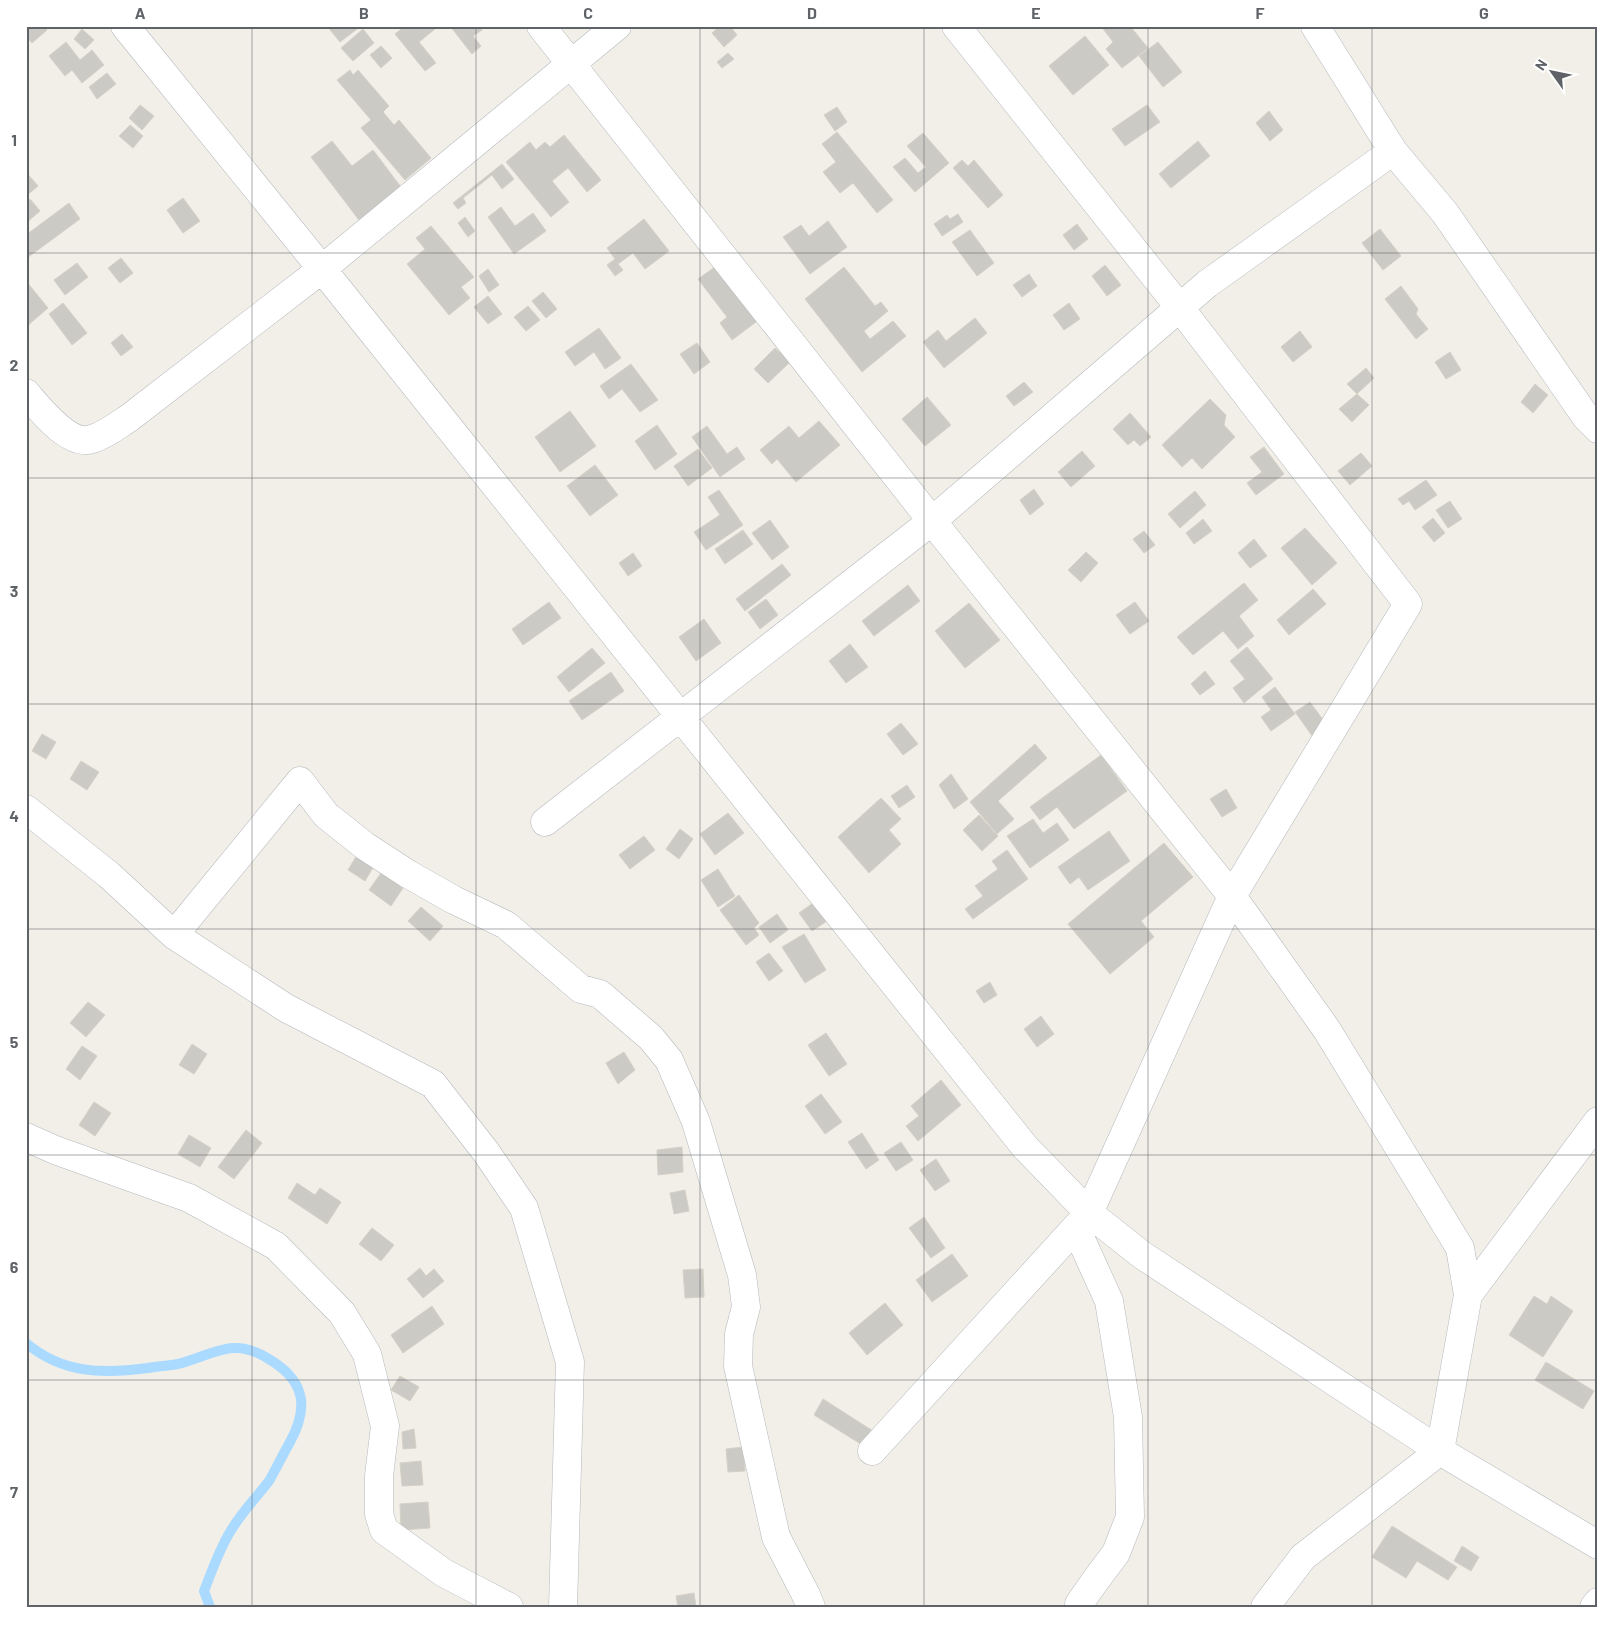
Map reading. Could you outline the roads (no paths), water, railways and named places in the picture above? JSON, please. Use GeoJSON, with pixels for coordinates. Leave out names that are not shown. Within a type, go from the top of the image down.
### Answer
{"type":"FeatureCollection","features":[{"type":"Feature","properties":{"kind":"street"},"geometry":{"type":"LineString","coordinates":[[125,26],[1025,1147],[1089,1213],[1107,1229],[1161,1267],[1440,1451],[1598,1545]]}},
{"type":"Feature","properties":{"kind":"street"},"geometry":{"type":"LineString","coordinates":[[541,26],[932,521],[1232,896],[1327,1030],[1460,1248],[1468,1295],[1440,1451],[1303,1557],[1265,1607]]}},
{"type":"Feature","properties":{"kind":"street"},"geometry":{"type":"LineString","coordinates":[[26,393],[43,413],[72,438],[91,440],[109,431],[129,418],[322,269],[617,26]]}},
{"type":"Feature","properties":{"kind":"street"},"geometry":{"type":"LineString","coordinates":[[956,26],[1180,308],[1408,604],[1232,896],[1079,1235],[1109,1301],[1128,1417],[1130,1517],[1116,1554],[1095,1581],[1079,1604],[1079,1607]]}},
{"type":"Feature","properties":{"kind":"street"},"geometry":{"type":"LineString","coordinates":[[1315,26],[1393,151],[1445,213],[1586,416],[1598,429]]}},
{"type":"Feature","properties":{"kind":"street"},"geometry":{"type":"LineString","coordinates":[[544,822],[932,521],[1207,284],[1393,151]]}},
{"type":"Feature","properties":{"kind":"street"},"geometry":{"type":"LineString","coordinates":[[174,935],[300,781],[326,815],[365,846],[408,874],[454,900],[506,925],[581,989],[600,994],[651,1038],[669,1060],[696,1122],[742,1275],[746,1307],[739,1334],[738,1366],[776,1537],[806,1595],[810,1607]]}},
{"type":"Feature","properties":{"kind":"street"},"geometry":{"type":"LineString","coordinates":[[26,809],[109,875],[174,935],[286,1008],[433,1084],[486,1152],[524,1208],[570,1362],[563,1607]]}},
{"type":"Feature","properties":{"kind":"street"},"geometry":{"type":"LineString","coordinates":[[1468,1295],[1598,1121]]}},
{"type":"Feature","properties":{"kind":"street"},"geometry":{"type":"LineString","coordinates":[[26,1136],[55,1150],[189,1198],[276,1246],[342,1313],[367,1354],[385,1426],[379,1476],[379,1514],[384,1530],[444,1573],[509,1607]]}},
{"type":"Feature","properties":{"kind":"street"},"geometry":{"type":"LineString","coordinates":[[872,1451],[1089,1213]]}},
{"type":"Feature","properties":{"kind":"street"},"geometry":{"type":"LineString","coordinates":[[1594,1607],[1598,1602]]}},
{"type":"Feature","properties":{"kind":"waterway"},"geometry":{"type":"LineString","coordinates":[[26,1343],[54,1361],[69,1366],[99,1371],[131,1370],[174,1365],[220,1350],[243,1348],[267,1358],[284,1369],[292,1378],[301,1398],[301,1409],[295,1432],[269,1481],[239,1518],[222,1546],[204,1591],[210,1607]]}}]}
